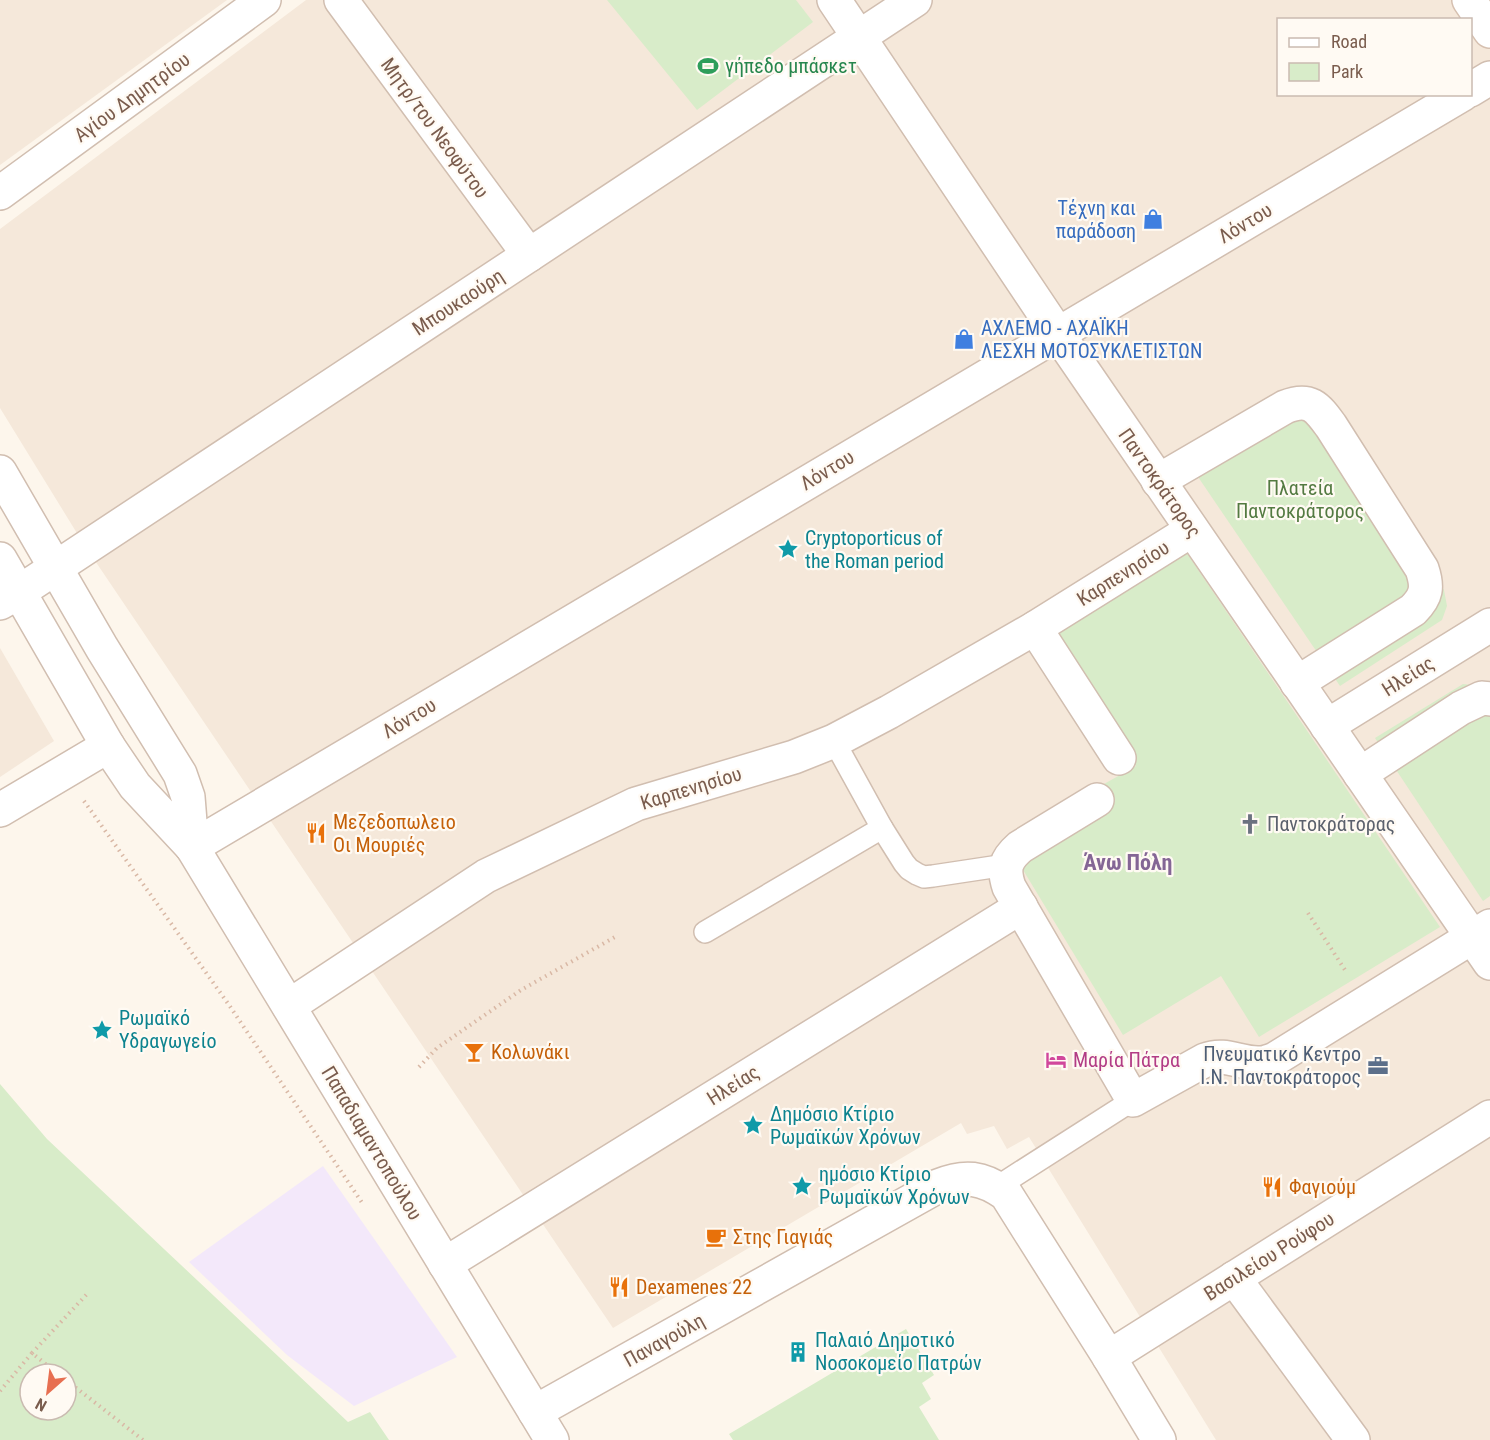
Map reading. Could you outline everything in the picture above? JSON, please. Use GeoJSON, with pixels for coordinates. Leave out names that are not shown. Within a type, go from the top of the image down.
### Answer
{"type":"FeatureCollection","features":[{"type":"Feature","properties":{"kind":"street","name":"Αγίου Δημητρίου"},"geometry":{"type":"LineString","coordinates":[[0,193],[264,0]]}},
{"type":"Feature","properties":{"kind":"street","name":"Μητρ/του Νεοφύτου"},"geometry":{"type":"LineString","coordinates":[[341,0],[528,255]]}},
{"type":"Feature","properties":{"kind":"street","name":"Παντοκράτορος"},"geometry":{"type":"LineString","coordinates":[[834,0],[1058,334],[1360,774],[1484,942]]}},
{"type":"Feature","properties":{"kind":"street","name":"Μπουκαούρη"},"geometry":{"type":"LineString","coordinates":[[9,598],[915,0]]}},
{"type":"Feature","properties":{"kind":"street"},"geometry":{"type":"LineString","coordinates":[[1469,0],[1490,31]]}},
{"type":"Feature","properties":{"kind":"street"},"geometry":{"type":"LineString","coordinates":[[1472,89],[1490,78]]}},
{"type":"Feature","properties":{"kind":"street","name":"Λόντου"},"geometry":{"type":"LineString","coordinates":[[192,847],[1460,96]]}},
{"type":"Feature","properties":{"kind":"street"},"geometry":{"type":"LineString","coordinates":[[1158,481],[1295,403],[1307,403],[1317,408],[1330,426],[1422,569],[1426,580],[1426,591],[1422,602],[1413,610],[1298,683]]}},
{"type":"Feature","properties":{"kind":"street"},"geometry":{"type":"LineString","coordinates":[[0,472],[102,648],[180,774],[188,797],[192,847]]}},
{"type":"Feature","properties":{"kind":"street","name":"Καρπενησίου"},"geometry":{"type":"LineString","coordinates":[[289,1006],[486,876],[636,804],[794,757],[834,741],[1035,628],[1192,530]]}},
{"type":"Feature","properties":{"kind":"street","name":"Παπαδιαμαντοπούλου"},"geometry":{"type":"LineString","coordinates":[[0,559],[9,598],[135,786],[192,847],[552,1440]]}},
{"type":"Feature","properties":{"kind":"street","name":"Ηλείας"},"geometry":{"type":"LineString","coordinates":[[1327,726],[1490,625]]}},
{"type":"Feature","properties":{"kind":"street"},"geometry":{"type":"LineString","coordinates":[[1035,628],[1119,758]]}},
{"type":"Feature","properties":{"kind":"street"},"geometry":{"type":"LineString","coordinates":[[1360,774],[1461,708],[1482,698],[1490,699]]}},
{"type":"Feature","properties":{"kind":"street"},"geometry":{"type":"LineString","coordinates":[[0,810],[108,746]]}},
{"type":"Feature","properties":{"kind":"street"},"geometry":{"type":"LineString","coordinates":[[1097,800],[1020,847],[1011,855],[1006,865],[1006,876],[1009,887],[1134,1100],[1213,1057],[1227,1057],[1258,1064],[1267,1062],[1366,1003],[1484,942]]}},
{"type":"Feature","properties":{"kind":"street","name":"Ηλείας"},"geometry":{"type":"LineString","coordinates":[[445,1264],[1022,907]]}},
{"type":"Feature","properties":{"kind":"street","name":"Βασιλείου Ρούφου"},"geometry":{"type":"LineString","coordinates":[[1109,1357],[1490,1118]]}},
{"type":"Feature","properties":{"kind":"street","name":"Παναγούλη"},"geometry":{"type":"LineString","coordinates":[[535,1412],[938,1186],[950,1181],[973,1179],[997,1187]]}},
{"type":"Feature","properties":{"kind":"street"},"geometry":{"type":"LineString","coordinates":[[997,1187],[1006,1194],[1159,1440]]}},
{"type":"Feature","properties":{"kind":"street"},"geometry":{"type":"LineString","coordinates":[[1234,1278],[1353,1440]]}},
{"type":"Feature","properties":{"kind":"lane"},"geometry":{"type":"LineString","coordinates":[[834,741],[882,828],[909,870],[924,877],[1006,865]]}},
{"type":"Feature","properties":{"kind":"lane"},"geometry":{"type":"LineString","coordinates":[[705,932],[882,828]]}},
{"type":"Feature","properties":{"kind":"lane"},"geometry":{"type":"LineString","coordinates":[[997,1187],[1134,1100]]}},
{"type":"Feature","properties":{"kind":"path"},"geometry":{"type":"LineString","coordinates":[[64,772],[229,1005],[367,1211]]}},
{"type":"Feature","properties":{"kind":"path"},"geometry":{"type":"LineString","coordinates":[[1308,913],[1366,1003]]}},
{"type":"Feature","properties":{"kind":"path"},"geometry":{"type":"LineString","coordinates":[[419,1067],[437,1048],[521,990],[615,937]]}},
{"type":"Feature","properties":{"kind":"path"},"geometry":{"type":"LineString","coordinates":[[0,1391],[88,1293]]}},
{"type":"Feature","properties":{"kind":"path"},"geometry":{"type":"LineString","coordinates":[[32,1353],[43,1362]]}},
{"type":"Feature","properties":{"kind":"path"},"geometry":{"type":"LineString","coordinates":[[78,1389],[142,1440]]}},
{"type":"Feature","properties":{"kind":"shaded area"},"geometry":{"type":"Polygon","coordinates":[[[0,0],[227,0],[0,165],[0,0]]]}},
{"type":"Feature","properties":{"kind":"shaded area"},"geometry":{"type":"Polygon","coordinates":[[[306,0],[1490,0],[1490,1440],[1216,1440],[1029,1137],[1007,1149],[994,1126],[967,1134],[961,1123],[613,1328],[83,543],[0,408],[0,229],[306,0]]]}},
{"type":"Feature","properties":{"kind":"shaded area"},"geometry":{"type":"Polygon","coordinates":[[[0,648],[54,741],[0,777],[0,648]]]}},
{"type":"Feature","properties":{"kind":"shaded area"},"geometry":{"type":"Polygon","coordinates":[[[323,1166],[457,1357],[354,1406],[287,1355],[189,1262],[323,1166]]]}},
{"type":"Feature","properties":{"kind":"green space","name":"γήπεδο μπάσκετ"},"geometry":{"type":"Polygon","coordinates":[[[607,0],[796,0],[813,22],[697,110],[607,0]]]}},
{"type":"Feature","properties":{"kind":"green space","name":"Πλατεία Παντοκράτορος"},"geometry":{"type":"Polygon","coordinates":[[[1321,399],[1444,590],[1447,606],[1442,620],[1340,686],[1194,471],[1321,399]]]}},
{"type":"Feature","properties":{"kind":"green space"},"geometry":{"type":"Polygon","coordinates":[[[1182,546],[1440,927],[1259,1037],[1221,976],[1123,1035],[1017,860],[1114,802],[1104,784],[1136,766],[1047,629],[1182,546]]]}},
{"type":"Feature","properties":{"kind":"green space"},"geometry":{"type":"Polygon","coordinates":[[[1463,684],[1480,686],[1490,693],[1490,896],[1483,901],[1375,738],[1463,684]]]}},
{"type":"Feature","properties":{"kind":"green space"},"geometry":{"type":"Polygon","coordinates":[[[0,1084],[47,1139],[348,1422],[370,1412],[389,1440],[0,1440],[0,1084]]]}},
{"type":"Feature","properties":{"kind":"green space"},"geometry":{"type":"Polygon","coordinates":[[[906,1329],[934,1375],[922,1383],[931,1399],[919,1407],[939,1440],[733,1440],[729,1434],[906,1329]]]}},
{"type":"Feature","properties":{"kind":"place","name":"γήπεδο μπάσκετ"},"geometry":{"type":"Point","coordinates":[708,66]}},
{"type":"Feature","properties":{"kind":"place","name":"Τέχνη και παράδοση"},"geometry":{"type":"Point","coordinates":[1153,219]}},
{"type":"Feature","properties":{"kind":"place","name":"ΑΧΛΕΜΟ - ΑΧΑΪΚΗ ΛΕΣΧΗ ΜΟΤΟΣΥΚΛΕΤΙΣΤΩΝ"},"geometry":{"type":"Point","coordinates":[964,339]}},
{"type":"Feature","properties":{"kind":"place","name":"Cryptoporticus of the Roman period"},"geometry":{"type":"Point","coordinates":[788,549]}},
{"type":"Feature","properties":{"kind":"place","name":"Παντοκράτορας"},"geometry":{"type":"Point","coordinates":[1250,824]}},
{"type":"Feature","properties":{"kind":"place","name":"Μεζεδοπωλειο Οι Μουριές"},"geometry":{"type":"Point","coordinates":[316,833]}},
{"type":"Feature","properties":{"kind":"place","name":"Ρωμαϊκό Υδραγωγείο"},"geometry":{"type":"Point","coordinates":[102,1030]}},
{"type":"Feature","properties":{"kind":"place","name":"Κολωνάκι"},"geometry":{"type":"Point","coordinates":[474,1052]}},
{"type":"Feature","properties":{"kind":"place","name":"Μαρία Πάτρα"},"geometry":{"type":"Point","coordinates":[1056,1060]}},
{"type":"Feature","properties":{"kind":"place","name":"Πνευματικό Κεντρο Ι.Ν. Παντοκράτορος"},"geometry":{"type":"Point","coordinates":[1378,1066]}},
{"type":"Feature","properties":{"kind":"place","name":"Δημόσιο Κτίριο Ρωμαϊκών Χρόνων"},"geometry":{"type":"Point","coordinates":[753,1125]}},
{"type":"Feature","properties":{"kind":"place","name":"ημόσιο Κτίριο Ρωμαϊκών Χρόνων"},"geometry":{"type":"Point","coordinates":[802,1186]}},
{"type":"Feature","properties":{"kind":"place","name":"Φαγιούμ"},"geometry":{"type":"Point","coordinates":[1272,1187]}},
{"type":"Feature","properties":{"kind":"place","name":"Στης Γιαγιάς"},"geometry":{"type":"Point","coordinates":[716,1237]}},
{"type":"Feature","properties":{"kind":"place","name":"Dexamenes 22"},"geometry":{"type":"Point","coordinates":[619,1287]}},
{"type":"Feature","properties":{"kind":"place","name":"Παλαιό Δημοτικό Νοσοκομείο Πατρών"},"geometry":{"type":"Point","coordinates":[798,1352]}},
{"type":"Feature","properties":{"kind":"district","name":"Άνω Πόλη"},"geometry":{"type":"Point","coordinates":[1128,862]}}]}
